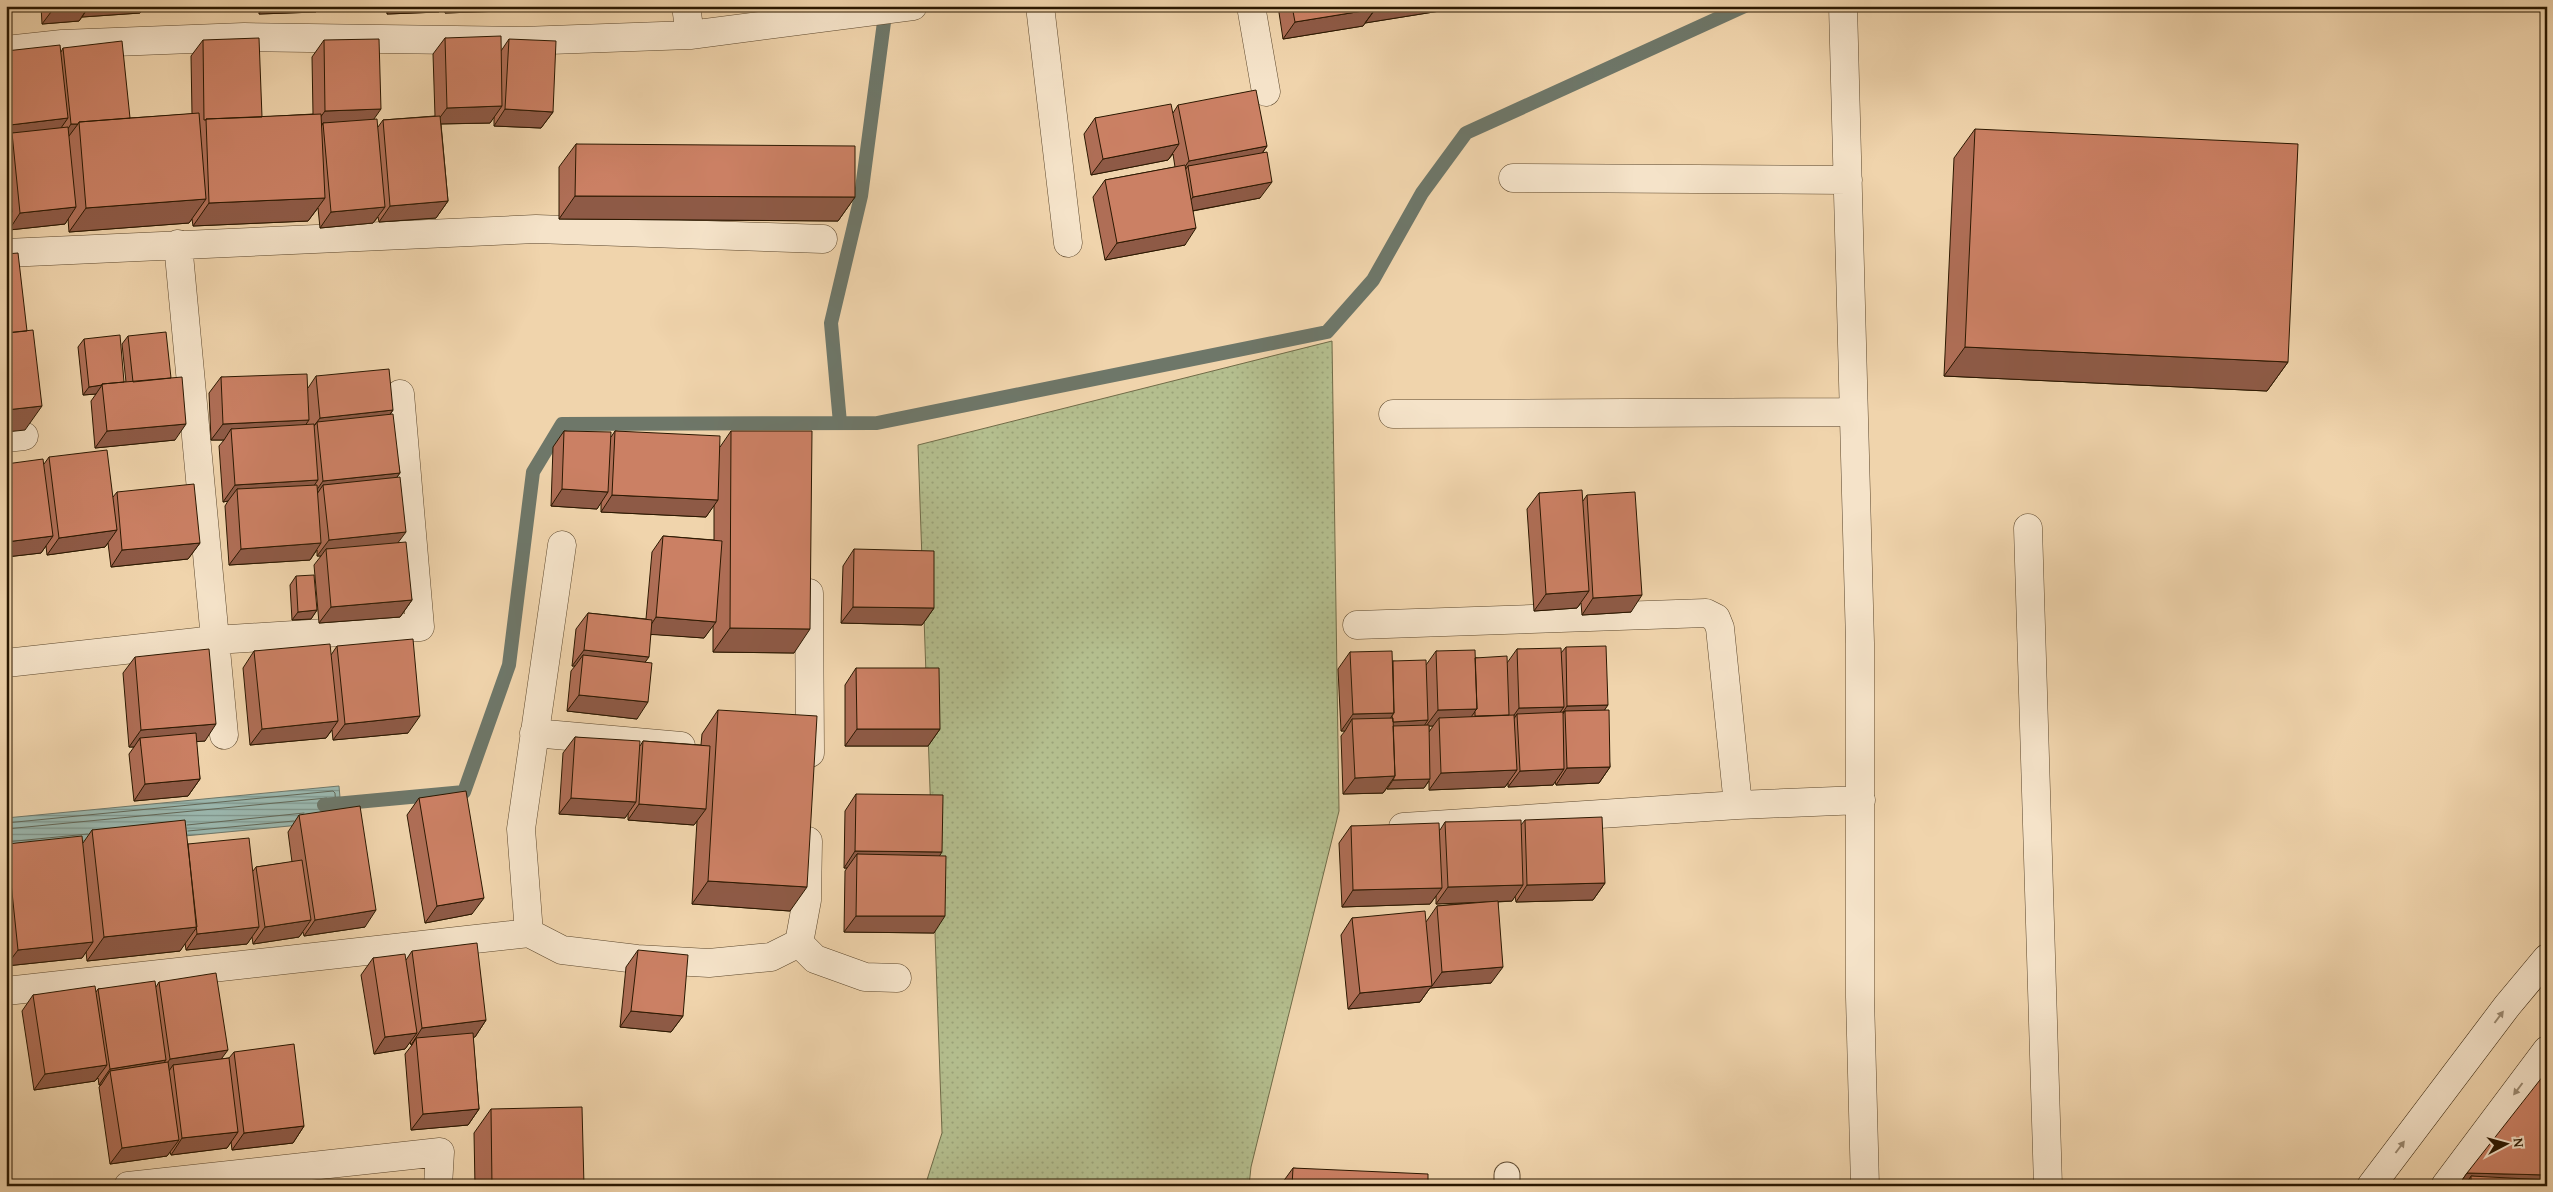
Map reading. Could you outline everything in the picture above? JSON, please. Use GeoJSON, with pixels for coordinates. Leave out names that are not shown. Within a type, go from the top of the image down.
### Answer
{"type":"FeatureCollection","features":[{"type":"Feature","properties":{"kind":"street"},"geometry":{"type":"LineString","coordinates":[[686,6],[690,35]]}},
{"type":"Feature","properties":{"kind":"street"},"geometry":{"type":"LineString","coordinates":[[6,50],[62,44],[244,37],[522,41],[690,35],[912,6]]}},
{"type":"Feature","properties":{"kind":"street"},"geometry":{"type":"LineString","coordinates":[[1040,6],[1068,243]]}},
{"type":"Feature","properties":{"kind":"street"},"geometry":{"type":"LineString","coordinates":[[1251,6],[1266,92]]}},
{"type":"Feature","properties":{"kind":"street"},"geometry":{"type":"LineString","coordinates":[[1843,6],[1860,643],[1860,997],[1865,1186]]}},
{"type":"Feature","properties":{"kind":"street"},"geometry":{"type":"LineString","coordinates":[[1513,178],[1848,180]]}},
{"type":"Feature","properties":{"kind":"street"},"geometry":{"type":"LineString","coordinates":[[6,253],[536,229],[822,239]]}},
{"type":"Feature","properties":{"kind":"street"},"geometry":{"type":"LineString","coordinates":[[178,244],[224,735]]}},
{"type":"Feature","properties":{"kind":"street"},"geometry":{"type":"LineString","coordinates":[[6,663],[215,640],[420,627],[400,394]]}},
{"type":"Feature","properties":{"kind":"street"},"geometry":{"type":"LineString","coordinates":[[1394,414],[1853,412]]}},
{"type":"Feature","properties":{"kind":"street"},"geometry":{"type":"LineString","coordinates":[[2028,528],[2048,1186]]}},
{"type":"Feature","properties":{"kind":"street"},"geometry":{"type":"LineString","coordinates":[[529,933],[521,829],[562,545]]}},
{"type":"Feature","properties":{"kind":"street"},"geometry":{"type":"LineString","coordinates":[[808,571],[809,779]]}},
{"type":"Feature","properties":{"kind":"street"},"geometry":{"type":"LineString","coordinates":[[1357,625],[1706,614],[1716,618],[1720,628],[1738,805]]}},
{"type":"Feature","properties":{"kind":"street"},"geometry":{"type":"LineString","coordinates":[[534,733],[695,747]]}},
{"type":"Feature","properties":{"kind":"street"},"geometry":{"type":"LineString","coordinates":[[1374,829],[1738,805],[1861,800]]}},
{"type":"Feature","properties":{"kind":"street"},"geometry":{"type":"LineString","coordinates":[[799,944],[807,900],[808,816]]}},
{"type":"Feature","properties":{"kind":"street"},"geometry":{"type":"LineString","coordinates":[[6,991],[529,933],[562,950],[637,959],[709,963],[770,958],[799,944]]}},
{"type":"Feature","properties":{"kind":"street"},"geometry":{"type":"LineString","coordinates":[[799,944],[816,959],[865,977],[897,978]]}},
{"type":"Feature","properties":{"kind":"street"},"geometry":{"type":"LineString","coordinates":[[2371,1186],[2543,972]]}},
{"type":"Feature","properties":{"kind":"street"},"geometry":{"type":"LineString","coordinates":[[2445,1186],[2547,1050]]}},
{"type":"Feature","properties":{"kind":"street"},"geometry":{"type":"LineString","coordinates":[[128,1186],[440,1152],[438,1186]]}},
{"type":"Feature","properties":{"kind":"green space"},"geometry":{"type":"Polygon","coordinates":[[[1332,341],[1339,811],[1251,1167],[1249,1186],[925,1186],[942,1133],[918,445],[1332,341]]]}},
{"type":"Feature","properties":{"kind":"water"},"geometry":{"type":"Polygon","coordinates":[[[339,786],[342,821],[6,853],[6,818],[339,786]]]}},
{"type":"Feature","properties":{"kind":"building"},"geometry":{"type":"Polygon","coordinates":[[[54,6],[71,6],[54,8],[54,6]]]}},
{"type":"Feature","properties":{"kind":"building"},"geometry":{"type":"Polygon","coordinates":[[[1292,6],[1374,6],[1375,9],[1295,22],[1292,6]]]}},
{"type":"Feature","properties":{"kind":"building"},"geometry":{"type":"Polygon","coordinates":[[[501,36],[502,106],[447,108],[445,38],[501,36]]]}},
{"type":"Feature","properties":{"kind":"building"},"geometry":{"type":"Polygon","coordinates":[[[259,38],[262,117],[204,120],[203,40],[259,38]]]}},
{"type":"Feature","properties":{"kind":"building"},"geometry":{"type":"Polygon","coordinates":[[[379,39],[381,109],[325,111],[324,40],[379,39]]]}},
{"type":"Feature","properties":{"kind":"building"},"geometry":{"type":"Polygon","coordinates":[[[509,39],[556,41],[553,112],[505,109],[509,39]]]}},
{"type":"Feature","properties":{"kind":"building"},"geometry":{"type":"Polygon","coordinates":[[[122,41],[130,118],[71,124],[63,48],[122,41]]]}},
{"type":"Feature","properties":{"kind":"building"},"geometry":{"type":"Polygon","coordinates":[[[60,45],[68,118],[10,125],[6,96],[6,51],[60,45]]]}},
{"type":"Feature","properties":{"kind":"building"},"geometry":{"type":"Polygon","coordinates":[[[1256,90],[1267,146],[1189,161],[1178,105],[1256,90]]]}},
{"type":"Feature","properties":{"kind":"building"},"geometry":{"type":"Polygon","coordinates":[[[1171,104],[1179,144],[1103,159],[1095,118],[1171,104]]]}},
{"type":"Feature","properties":{"kind":"building"},"geometry":{"type":"Polygon","coordinates":[[[199,113],[206,199],[86,208],[79,122],[199,113]]]}},
{"type":"Feature","properties":{"kind":"building"},"geometry":{"type":"Polygon","coordinates":[[[321,114],[325,198],[209,203],[206,119],[321,114]]]}},
{"type":"Feature","properties":{"kind":"building"},"geometry":{"type":"Polygon","coordinates":[[[440,116],[448,201],[390,206],[383,120],[440,116]]]}},
{"type":"Feature","properties":{"kind":"building"},"geometry":{"type":"Polygon","coordinates":[[[377,119],[385,207],[331,212],[323,123],[377,119]]]}},
{"type":"Feature","properties":{"kind":"building"},"geometry":{"type":"Polygon","coordinates":[[[68,127],[76,207],[20,213],[12,133],[68,127]]]}},
{"type":"Feature","properties":{"kind":"building"},"geometry":{"type":"Polygon","coordinates":[[[1975,129],[2298,144],[2288,362],[1965,347],[1975,129]]]}},
{"type":"Feature","properties":{"kind":"building"},"geometry":{"type":"Polygon","coordinates":[[[576,144],[855,146],[855,197],[575,196],[576,144]]]}},
{"type":"Feature","properties":{"kind":"building"},"geometry":{"type":"Polygon","coordinates":[[[1267,152],[1272,182],[1193,197],[1188,166],[1267,152]]]}},
{"type":"Feature","properties":{"kind":"building"},"geometry":{"type":"Polygon","coordinates":[[[6,157],[12,212],[6,212],[6,157]]]}},
{"type":"Feature","properties":{"kind":"building"},"geometry":{"type":"Polygon","coordinates":[[[1185,165],[1196,228],[1117,243],[1105,180],[1185,165]]]}},
{"type":"Feature","properties":{"kind":"building"},"geometry":{"type":"Polygon","coordinates":[[[18,253],[27,331],[6,333],[6,254],[18,253]]]}},
{"type":"Feature","properties":{"kind":"building"},"geometry":{"type":"Polygon","coordinates":[[[33,330],[42,406],[6,410],[6,333],[33,330]]]}},
{"type":"Feature","properties":{"kind":"building"},"geometry":{"type":"Polygon","coordinates":[[[166,332],[171,378],[133,382],[128,336],[166,332]]]}},
{"type":"Feature","properties":{"kind":"building"},"geometry":{"type":"Polygon","coordinates":[[[120,335],[124,382],[89,387],[84,339],[120,335]]]}},
{"type":"Feature","properties":{"kind":"building"},"geometry":{"type":"Polygon","coordinates":[[[389,369],[393,410],[320,418],[316,376],[389,369]]]}},
{"type":"Feature","properties":{"kind":"building"},"geometry":{"type":"Polygon","coordinates":[[[307,374],[309,420],[223,424],[221,377],[307,374]]]}},
{"type":"Feature","properties":{"kind":"building"},"geometry":{"type":"Polygon","coordinates":[[[182,377],[186,424],[107,431],[102,384],[182,377]]]}},
{"type":"Feature","properties":{"kind":"building"},"geometry":{"type":"Polygon","coordinates":[[[393,414],[400,473],[323,481],[317,422],[393,414]]]}},
{"type":"Feature","properties":{"kind":"building"},"geometry":{"type":"Polygon","coordinates":[[[314,424],[318,480],[235,485],[231,429],[314,424]]]}},
{"type":"Feature","properties":{"kind":"building"},"geometry":{"type":"Polygon","coordinates":[[[564,431],[611,432],[608,492],[562,489],[564,431]]]}},
{"type":"Feature","properties":{"kind":"building"},"geometry":{"type":"Polygon","coordinates":[[[615,431],[720,436],[718,500],[612,495],[615,431]]]}},
{"type":"Feature","properties":{"kind":"building"},"geometry":{"type":"Polygon","coordinates":[[[731,431],[812,431],[810,629],[730,628],[731,431]]]}},
{"type":"Feature","properties":{"kind":"building"},"geometry":{"type":"Polygon","coordinates":[[[107,450],[117,530],[59,538],[49,457],[107,450]]]}},
{"type":"Feature","properties":{"kind":"building"},"geometry":{"type":"Polygon","coordinates":[[[43,459],[53,536],[6,542],[6,464],[43,459]]]}},
{"type":"Feature","properties":{"kind":"building"},"geometry":{"type":"Polygon","coordinates":[[[400,477],[406,532],[329,540],[323,485],[400,477]]]}},
{"type":"Feature","properties":{"kind":"building"},"geometry":{"type":"Polygon","coordinates":[[[194,484],[200,543],[122,550],[117,492],[194,484]]]}},
{"type":"Feature","properties":{"kind":"building"},"geometry":{"type":"Polygon","coordinates":[[[317,485],[321,543],[241,549],[237,489],[317,485]]]}},
{"type":"Feature","properties":{"kind":"building"},"geometry":{"type":"Polygon","coordinates":[[[1582,490],[1589,591],[1546,594],[1539,493],[1582,490]]]}},
{"type":"Feature","properties":{"kind":"building"},"geometry":{"type":"Polygon","coordinates":[[[1635,492],[1642,595],[1593,598],[1587,495],[1635,492]]]}},
{"type":"Feature","properties":{"kind":"building"},"geometry":{"type":"Polygon","coordinates":[[[663,536],[722,541],[716,622],[656,617],[663,536]]]}},
{"type":"Feature","properties":{"kind":"building"},"geometry":{"type":"Polygon","coordinates":[[[406,542],[412,600],[331,607],[326,549],[406,542]]]}},
{"type":"Feature","properties":{"kind":"building"},"geometry":{"type":"Polygon","coordinates":[[[854,549],[934,551],[934,608],[853,607],[854,549]]]}},
{"type":"Feature","properties":{"kind":"building"},"geometry":{"type":"Polygon","coordinates":[[[314,575],[317,610],[298,612],[296,576],[314,575]]]}},
{"type":"Feature","properties":{"kind":"building"},"geometry":{"type":"Polygon","coordinates":[[[588,613],[652,620],[649,657],[584,650],[588,613]]]}},
{"type":"Feature","properties":{"kind":"building"},"geometry":{"type":"Polygon","coordinates":[[[413,639],[420,716],[345,724],[337,646],[413,639]]]}},
{"type":"Feature","properties":{"kind":"building"},"geometry":{"type":"Polygon","coordinates":[[[330,644],[338,721],[262,729],[254,651],[330,644]]]}},
{"type":"Feature","properties":{"kind":"building"},"geometry":{"type":"Polygon","coordinates":[[[1606,646],[1608,705],[1567,706],[1566,647],[1606,646]]]}},
{"type":"Feature","properties":{"kind":"building"},"geometry":{"type":"Polygon","coordinates":[[[1561,648],[1564,707],[1519,708],[1517,649],[1561,648]]]}},
{"type":"Feature","properties":{"kind":"building"},"geometry":{"type":"Polygon","coordinates":[[[209,649],[216,724],[141,730],[135,657],[209,649]]]}},
{"type":"Feature","properties":{"kind":"building"},"geometry":{"type":"Polygon","coordinates":[[[1475,650],[1477,709],[1438,710],[1436,651],[1475,650]]]}},
{"type":"Feature","properties":{"kind":"building"},"geometry":{"type":"Polygon","coordinates":[[[1392,651],[1394,713],[1353,714],[1350,652],[1392,651]]]}},
{"type":"Feature","properties":{"kind":"building"},"geometry":{"type":"Polygon","coordinates":[[[583,655],[652,663],[648,702],[579,695],[583,655]]]}},
{"type":"Feature","properties":{"kind":"building"},"geometry":{"type":"Polygon","coordinates":[[[1507,656],[1509,715],[1475,716],[1477,709],[1475,658],[1507,656]]]}},
{"type":"Feature","properties":{"kind":"building"},"geometry":{"type":"Polygon","coordinates":[[[1426,660],[1428,720],[1393,722],[1393,661],[1426,660]]]}},
{"type":"Feature","properties":{"kind":"building"},"geometry":{"type":"Polygon","coordinates":[[[856,668],[939,668],[940,729],[857,729],[856,668]]]}},
{"type":"Feature","properties":{"kind":"building"},"geometry":{"type":"Polygon","coordinates":[[[718,710],[817,716],[807,887],[708,881],[718,710]]]}},
{"type":"Feature","properties":{"kind":"building"},"geometry":{"type":"Polygon","coordinates":[[[1609,710],[1610,767],[1567,768],[1565,711],[1609,710]]]}},
{"type":"Feature","properties":{"kind":"building"},"geometry":{"type":"Polygon","coordinates":[[[1563,712],[1564,769],[1520,771],[1517,714],[1563,712]]]}},
{"type":"Feature","properties":{"kind":"building"},"geometry":{"type":"Polygon","coordinates":[[[1514,715],[1517,770],[1441,773],[1439,718],[1514,715]]]}},
{"type":"Feature","properties":{"kind":"building"},"geometry":{"type":"Polygon","coordinates":[[[1393,718],[1395,776],[1355,778],[1352,719],[1393,718]]]}},
{"type":"Feature","properties":{"kind":"building"},"geometry":{"type":"Polygon","coordinates":[[[1429,725],[1430,779],[1393,780],[1395,776],[1393,726],[1429,725]]]}},
{"type":"Feature","properties":{"kind":"building"},"geometry":{"type":"Polygon","coordinates":[[[196,733],[200,779],[145,784],[140,738],[196,733]]]}},
{"type":"Feature","properties":{"kind":"building"},"geometry":{"type":"Polygon","coordinates":[[[575,737],[640,741],[636,802],[571,798],[575,737]]]}},
{"type":"Feature","properties":{"kind":"building"},"geometry":{"type":"Polygon","coordinates":[[[643,741],[710,746],[706,809],[639,804],[643,741]]]}},
{"type":"Feature","properties":{"kind":"building"},"geometry":{"type":"Polygon","coordinates":[[[466,791],[484,898],[437,906],[419,798],[466,791]]]}},
{"type":"Feature","properties":{"kind":"building"},"geometry":{"type":"Polygon","coordinates":[[[856,794],[943,795],[942,852],[855,851],[856,794]]]}},
{"type":"Feature","properties":{"kind":"building"},"geometry":{"type":"Polygon","coordinates":[[[360,806],[376,910],[315,920],[299,815],[360,806]]]}},
{"type":"Feature","properties":{"kind":"building"},"geometry":{"type":"Polygon","coordinates":[[[1602,817],[1605,883],[1527,885],[1525,820],[1602,817]]]}},
{"type":"Feature","properties":{"kind":"building"},"geometry":{"type":"Polygon","coordinates":[[[185,820],[197,927],[104,937],[92,830],[185,820]]]}},
{"type":"Feature","properties":{"kind":"building"},"geometry":{"type":"Polygon","coordinates":[[[1521,820],[1523,885],[1448,887],[1445,822],[1521,820]]]}},
{"type":"Feature","properties":{"kind":"building"},"geometry":{"type":"Polygon","coordinates":[[[1439,823],[1442,888],[1353,890],[1351,826],[1439,823]]]}},
{"type":"Feature","properties":{"kind":"building"},"geometry":{"type":"Polygon","coordinates":[[[82,836],[93,942],[18,950],[7,844],[82,836]]]}},
{"type":"Feature","properties":{"kind":"building"},"geometry":{"type":"Polygon","coordinates":[[[249,838],[259,927],[197,934],[188,844],[249,838]]]}},
{"type":"Feature","properties":{"kind":"building"},"geometry":{"type":"Polygon","coordinates":[[[857,854],[946,856],[945,916],[856,916],[857,854]]]}},
{"type":"Feature","properties":{"kind":"building"},"geometry":{"type":"Polygon","coordinates":[[[302,860],[311,920],[265,927],[256,867],[302,860]]]}},
{"type":"Feature","properties":{"kind":"building"},"geometry":{"type":"Polygon","coordinates":[[[1498,901],[1503,967],[1442,972],[1437,906],[1498,901]]]}},
{"type":"Feature","properties":{"kind":"building"},"geometry":{"type":"Polygon","coordinates":[[[1425,911],[1432,986],[1360,993],[1352,918],[1425,911]]]}},
{"type":"Feature","properties":{"kind":"building"},"geometry":{"type":"Polygon","coordinates":[[[477,943],[486,1020],[422,1028],[412,951],[477,943]]]}},
{"type":"Feature","properties":{"kind":"building"},"geometry":{"type":"Polygon","coordinates":[[[638,950],[688,955],[683,1016],[631,1011],[638,950]]]}},
{"type":"Feature","properties":{"kind":"building"},"geometry":{"type":"Polygon","coordinates":[[[405,954],[417,1033],[385,1037],[373,958],[405,954]]]}},
{"type":"Feature","properties":{"kind":"building"},"geometry":{"type":"Polygon","coordinates":[[[216,973],[228,1050],[170,1059],[159,982],[216,973]]]}},
{"type":"Feature","properties":{"kind":"building"},"geometry":{"type":"Polygon","coordinates":[[[155,981],[166,1060],[110,1069],[98,989],[155,981]]]}},
{"type":"Feature","properties":{"kind":"building"},"geometry":{"type":"Polygon","coordinates":[[[95,986],[107,1065],[45,1074],[33,995],[95,986]]]}},
{"type":"Feature","properties":{"kind":"building"},"geometry":{"type":"Polygon","coordinates":[[[473,1033],[479,1109],[423,1114],[416,1038],[473,1033]]]}},
{"type":"Feature","properties":{"kind":"building"},"geometry":{"type":"Polygon","coordinates":[[[294,1044],[304,1126],[244,1133],[234,1052],[294,1044]]]}},
{"type":"Feature","properties":{"kind":"building"},"geometry":{"type":"Polygon","coordinates":[[[229,1058],[238,1132],[182,1138],[173,1065],[229,1058]]]}},
{"type":"Feature","properties":{"kind":"building"},"geometry":{"type":"Polygon","coordinates":[[[168,1062],[179,1140],[122,1148],[110,1071],[168,1062]]]}},
{"type":"Feature","properties":{"kind":"building"},"geometry":{"type":"Polygon","coordinates":[[[2547,1071],[2547,1175],[2467,1173],[2547,1071]]]}},
{"type":"Feature","properties":{"kind":"building"},"geometry":{"type":"Polygon","coordinates":[[[582,1107],[584,1186],[492,1186],[491,1109],[582,1107]]]}},
{"type":"Feature","properties":{"kind":"building"},"geometry":{"type":"Polygon","coordinates":[[[1293,1168],[1428,1174],[1428,1186],[1292,1186],[1293,1168]]]}},
{"type":"Feature","properties":{"kind":"building"},"geometry":{"type":"Polygon","coordinates":[[[2471,1176],[2547,1180],[2547,1186],[2471,1186],[2471,1176]]]}},
{"type":"Feature","properties":{"kind":"waterway"},"geometry":{"type":"LineString","coordinates":[[324,805],[464,792],[509,665],[533,472],[562,424],[877,423],[1327,332],[1373,280],[1422,193],[1466,133],[1745,6]]}},
{"type":"Feature","properties":{"kind":"waterway"},"geometry":{"type":"LineString","coordinates":[[840,423],[831,323],[861,196],[886,7]]}}]}
